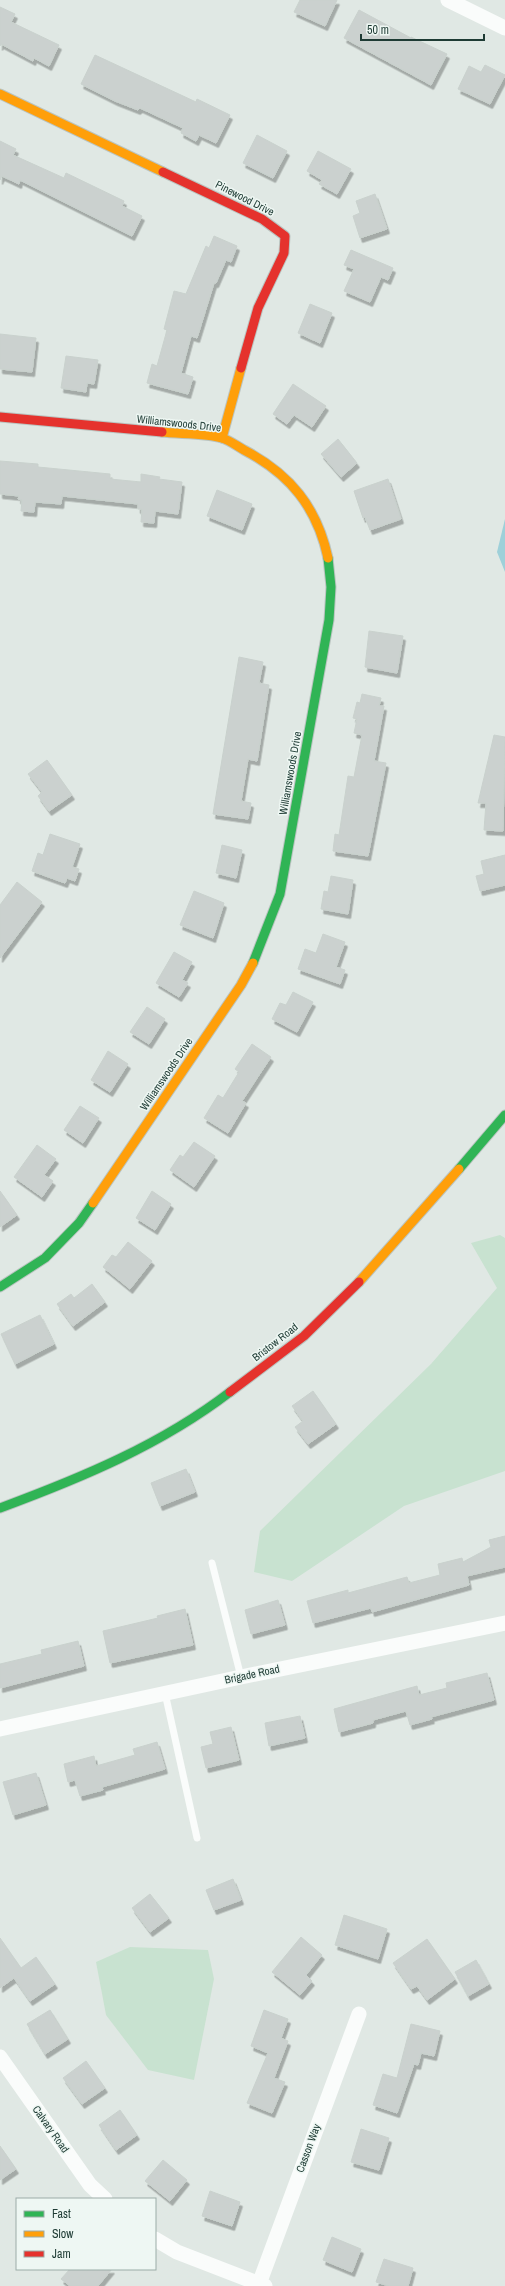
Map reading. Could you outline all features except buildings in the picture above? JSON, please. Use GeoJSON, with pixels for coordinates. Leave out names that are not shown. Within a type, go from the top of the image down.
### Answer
{"type":"FeatureCollection","features":[{"type":"Feature","properties":{"kind":"street"},"geometry":{"type":"LineString","coordinates":[[448,0],[505,28]]}},
{"type":"Feature","properties":{"kind":"street","name":"Pinewood Drive"},"geometry":{"type":"LineString","coordinates":[[0,94],[262,219],[285,236],[286,243],[284,253],[256,315],[222,438]]}},
{"type":"Feature","properties":{"kind":"street","name":"Williamswoods Drive"},"geometry":{"type":"LineString","coordinates":[[0,417],[222,438],[259,458],[292,485],[305,499],[322,530],[331,565],[332,590],[329,620],[280,894],[256,959],[241,985],[79,1223],[45,1258],[0,1287]]}},
{"type":"Feature","properties":{"kind":"street","name":"Bristow Road"},"geometry":{"type":"LineString","coordinates":[[0,1508],[68,1483],[138,1450],[207,1410],[304,1336],[371,1270],[505,1115]]}},
{"type":"Feature","properties":{"kind":"street","name":"Brigade Road"},"geometry":{"type":"LineString","coordinates":[[0,1729],[241,1676],[505,1623]]}},
{"type":"Feature","properties":{"kind":"street","name":"Casson Way"},"geometry":{"type":"LineString","coordinates":[[262,2285],[359,2014]]}},
{"type":"Feature","properties":{"kind":"street","name":"Calvary Road"},"geometry":{"type":"LineString","coordinates":[[0,2057],[90,2185],[104,2198]]}},
{"type":"Feature","properties":{"kind":"street"},"geometry":{"type":"LineString","coordinates":[[156,2240],[177,2252],[262,2285]]}},
{"type":"Feature","properties":{"kind":"lane"},"geometry":{"type":"LineString","coordinates":[[212,1563],[241,1676]]}},
{"type":"Feature","properties":{"kind":"lane"},"geometry":{"type":"LineString","coordinates":[[165,1693],[197,1838]]}},
{"type":"Feature","properties":{"kind":"green space"},"geometry":{"type":"Polygon","coordinates":[[[500,1235],[505,1238],[505,1471],[404,1506],[292,1581],[254,1572],[260,1531],[431,1364],[497,1288],[471,1243],[500,1235]]]}},
{"type":"Feature","properties":{"kind":"green space"},"geometry":{"type":"Polygon","coordinates":[[[130,1947],[208,1950],[214,1979],[194,2080],[148,2070],[106,2015],[96,1962],[130,1947]]]}},
{"type":"Feature","properties":{"kind":"water"},"geometry":{"type":"Polygon","coordinates":[[[505,519],[505,572],[497,552],[505,519]]]}},
{"type":"Feature","properties":{"kind":"traffic: fast"},"geometry":{"type":"LineString","coordinates":[[253,963],[280,894],[329,620],[331,587],[328,558]]}},
{"type":"Feature","properties":{"kind":"traffic: fast"},"geometry":{"type":"LineString","coordinates":[[459,1169],[505,1115]]}},
{"type":"Feature","properties":{"kind":"traffic: fast"},"geometry":{"type":"LineString","coordinates":[[0,1287],[45,1258],[79,1223],[93,1203]]}},
{"type":"Feature","properties":{"kind":"traffic: fast"},"geometry":{"type":"LineString","coordinates":[[0,1508],[60,1485],[120,1459],[204,1411],[230,1392]]}},
{"type":"Feature","properties":{"kind":"traffic: slow"},"geometry":{"type":"LineString","coordinates":[[0,94],[163,172]]}},
{"type":"Feature","properties":{"kind":"traffic: slow"},"geometry":{"type":"LineString","coordinates":[[222,438],[241,368]]}},
{"type":"Feature","properties":{"kind":"traffic: slow"},"geometry":{"type":"LineString","coordinates":[[162,432],[201,434],[222,438],[260,459],[275,470],[288,481],[309,508],[317,523],[328,558]]}},
{"type":"Feature","properties":{"kind":"traffic: slow"},"geometry":{"type":"LineString","coordinates":[[93,1203],[241,985],[253,963]]}},
{"type":"Feature","properties":{"kind":"traffic: slow"},"geometry":{"type":"LineString","coordinates":[[359,1282],[459,1169]]}},
{"type":"Feature","properties":{"kind":"traffic: jam"},"geometry":{"type":"LineString","coordinates":[[163,172],[262,219],[285,236],[284,253],[258,308],[241,368]]}},
{"type":"Feature","properties":{"kind":"traffic: jam"},"geometry":{"type":"LineString","coordinates":[[0,417],[162,432]]}},
{"type":"Feature","properties":{"kind":"traffic: jam"},"geometry":{"type":"LineString","coordinates":[[230,1392],[304,1336],[359,1282]]}}]}
